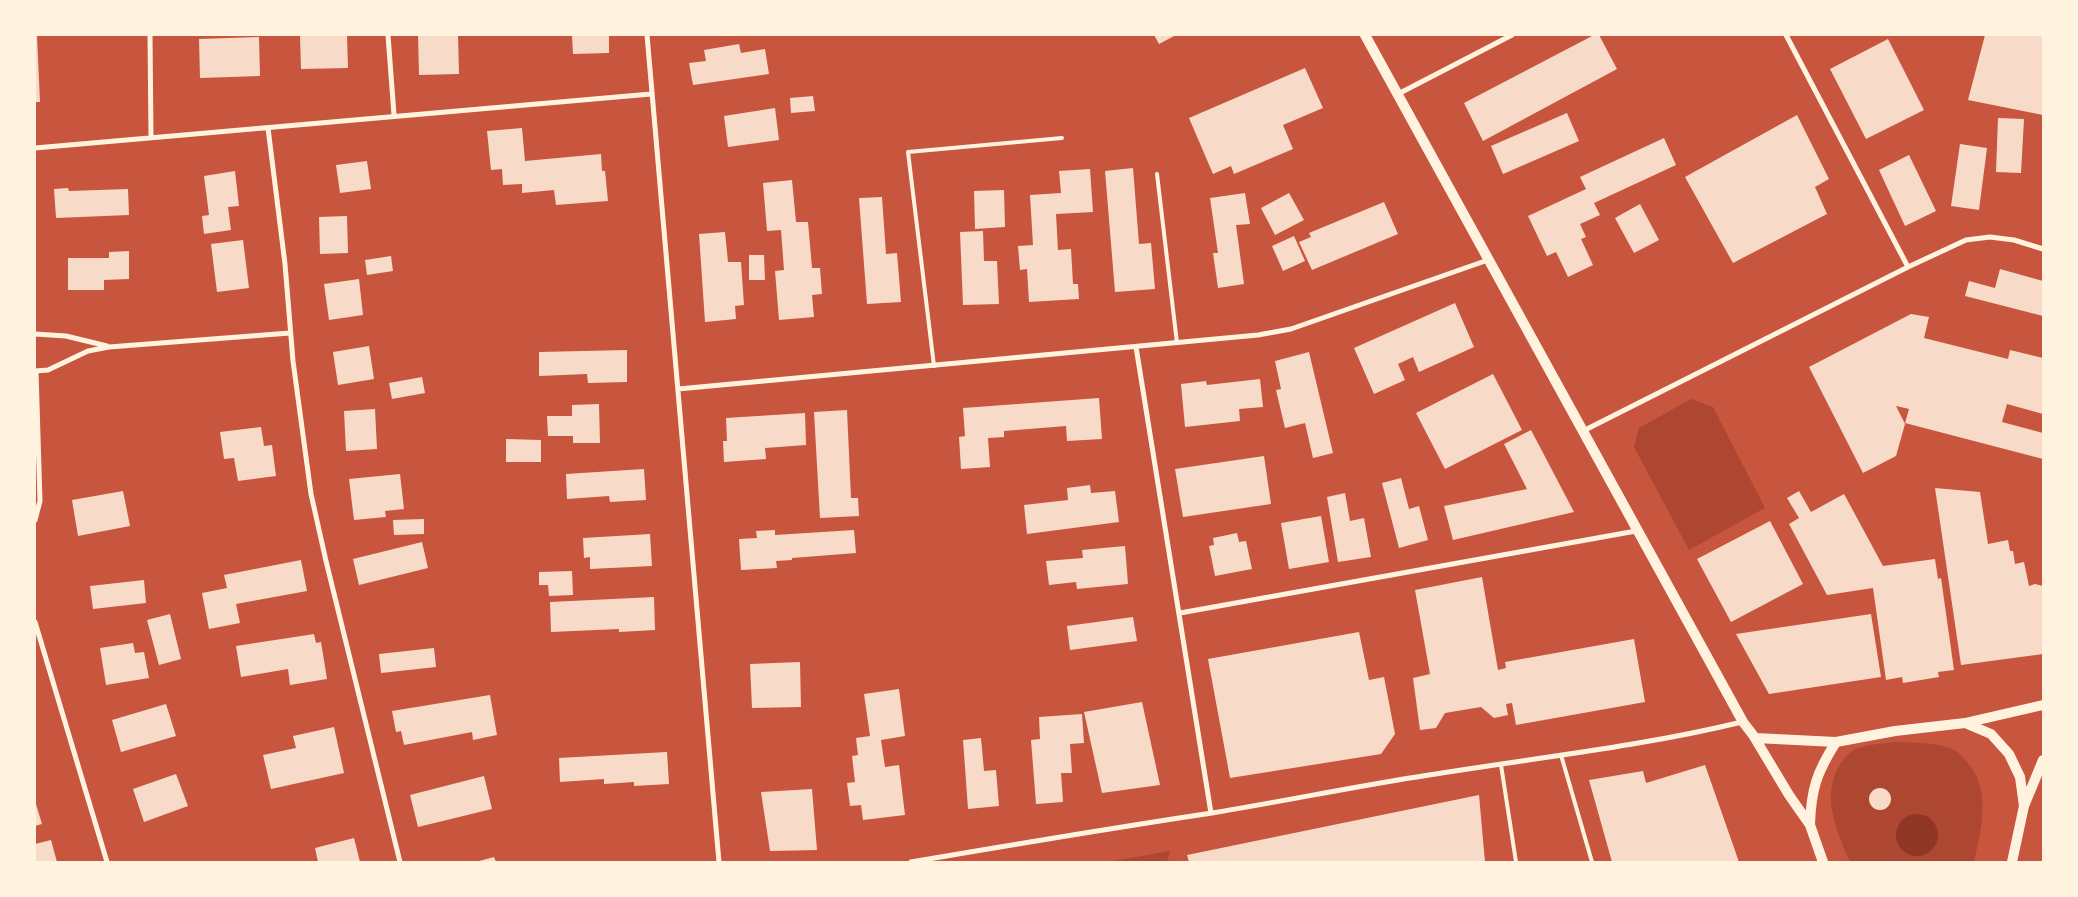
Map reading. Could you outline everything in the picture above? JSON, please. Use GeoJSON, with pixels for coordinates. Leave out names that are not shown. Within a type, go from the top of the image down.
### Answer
{"type":"FeatureCollection","features":[{"type":"Feature","properties":{"kind":"main road"},"geometry":{"type":"LineString","coordinates":[[1365,35],[1636,531],[1743,722],[1755,738],[1788,795],[1810,825],[1822,862]]}},
{"type":"Feature","properties":{"kind":"main road"},"geometry":{"type":"LineString","coordinates":[[1755,738],[1836,742],[1895,731],[1965,723],[2043,705]]}},
{"type":"Feature","properties":{"kind":"main road"},"geometry":{"type":"LineString","coordinates":[[1965,723],[1991,734],[2009,754],[2020,777],[2024,806]]}},
{"type":"Feature","properties":{"kind":"main road"},"geometry":{"type":"LineString","coordinates":[[1810,825],[1812,796],[1816,777],[1836,742]]}},
{"type":"Feature","properties":{"kind":"main road"},"geometry":{"type":"LineString","coordinates":[[2012,862],[2024,806],[2043,760]]}},
{"type":"Feature","properties":{"kind":"street"},"geometry":{"type":"LineString","coordinates":[[150,35],[151,138]]}},
{"type":"Feature","properties":{"kind":"street"},"geometry":{"type":"LineString","coordinates":[[388,35],[394,115]]}},
{"type":"Feature","properties":{"kind":"street"},"geometry":{"type":"LineString","coordinates":[[647,35],[719,862]]}},
{"type":"Feature","properties":{"kind":"street"},"geometry":{"type":"LineString","coordinates":[[1398,94],[1512,35]]}},
{"type":"Feature","properties":{"kind":"street"},"geometry":{"type":"LineString","coordinates":[[1786,35],[1908,267]]}},
{"type":"Feature","properties":{"kind":"street"},"geometry":{"type":"LineString","coordinates":[[35,148],[394,115],[651,94]]}},
{"type":"Feature","properties":{"kind":"street"},"geometry":{"type":"LineString","coordinates":[[268,128],[285,264],[290,334],[311,494],[328,571],[400,862]]}},
{"type":"Feature","properties":{"kind":"street"},"geometry":{"type":"LineString","coordinates":[[1582,431],[1908,267],[1966,240],[1990,237],[2014,240],[2043,249]]}},
{"type":"Feature","properties":{"kind":"street"},"geometry":{"type":"LineString","coordinates":[[678,389],[1258,335],[1291,329],[1488,260]]}},
{"type":"Feature","properties":{"kind":"street"},"geometry":{"type":"LineString","coordinates":[[35,334],[66,336],[110,347]]}},
{"type":"Feature","properties":{"kind":"street"},"geometry":{"type":"LineString","coordinates":[[35,520],[40,501],[35,371],[48,370],[88,351],[110,347],[290,334]]}},
{"type":"Feature","properties":{"kind":"street"},"geometry":{"type":"LineString","coordinates":[[1136,347],[1211,813]]}},
{"type":"Feature","properties":{"kind":"street"},"geometry":{"type":"LineString","coordinates":[[1180,613],[1636,531]]}},
{"type":"Feature","properties":{"kind":"street"},"geometry":{"type":"LineString","coordinates":[[35,622],[107,862]]}},
{"type":"Feature","properties":{"kind":"street"},"geometry":{"type":"LineString","coordinates":[[911,862],[1028,841],[1211,813],[1430,774],[1501,765],[1698,733],[1743,722]]}},
{"type":"Feature","properties":{"kind":"lane"},"geometry":{"type":"LineString","coordinates":[[934,366],[908,152],[1062,138]]}},
{"type":"Feature","properties":{"kind":"lane"},"geometry":{"type":"LineString","coordinates":[[1158,174],[1177,343]]}},
{"type":"Feature","properties":{"kind":"lane"},"geometry":{"type":"LineString","coordinates":[[1562,755],[1592,862]]}},
{"type":"Feature","properties":{"kind":"lane"},"geometry":{"type":"LineString","coordinates":[[1501,765],[1516,862]]}},
{"type":"Feature","properties":{"kind":"shaded area"},"geometry":{"type":"Polygon","coordinates":[[[1691,399],[1713,407],[1765,508],[1689,550],[1634,447],[1639,428],[1691,399]]]}},
{"type":"Feature","properties":{"kind":"shaded area"},"geometry":{"type":"Polygon","coordinates":[[[1895,742],[1950,748],[1967,762],[1975,773],[1980,785],[1982,810],[1974,862],[1850,862],[1833,817],[1831,805],[1831,793],[1837,770],[1844,759],[1858,748],[1895,742]]]}},
{"type":"Feature","properties":{"kind":"shaded area"},"geometry":{"type":"Polygon","coordinates":[[[1917,814],[1932,820],[1938,835],[1932,850],[1917,856],[1902,850],[1896,835],[1902,820],[1917,814]]]}},
{"type":"Feature","properties":{"kind":"shaded area"},"geometry":{"type":"Polygon","coordinates":[[[1170,851],[1167,862],[1108,862],[1170,851]]]}},
{"type":"Feature","properties":{"kind":"building"},"geometry":{"type":"Polygon","coordinates":[[[300,35],[347,35],[348,68],[301,69],[300,35]]]}},
{"type":"Feature","properties":{"kind":"building"},"geometry":{"type":"Polygon","coordinates":[[[418,35],[458,35],[459,74],[419,75],[418,35]]]}},
{"type":"Feature","properties":{"kind":"building"},"geometry":{"type":"Polygon","coordinates":[[[572,35],[609,35],[609,53],[573,54],[572,35]]]}},
{"type":"Feature","properties":{"kind":"building"},"geometry":{"type":"Polygon","coordinates":[[[1154,35],[1176,35],[1159,44],[1154,35]]]}},
{"type":"Feature","properties":{"kind":"building"},"geometry":{"type":"Polygon","coordinates":[[[1594,35],[1599,35],[1617,69],[1483,141],[1464,103],[1594,35]]]}},
{"type":"Feature","properties":{"kind":"building"},"geometry":{"type":"Polygon","coordinates":[[[1985,35],[2043,35],[2043,115],[1968,100],[1985,35]]]}},
{"type":"Feature","properties":{"kind":"building"},"geometry":{"type":"Polygon","coordinates":[[[35,36],[37,36],[40,102],[35,102],[35,36]]]}},
{"type":"Feature","properties":{"kind":"building"},"geometry":{"type":"Polygon","coordinates":[[[259,37],[260,76],[200,78],[199,39],[259,37]]]}},
{"type":"Feature","properties":{"kind":"building"},"geometry":{"type":"Polygon","coordinates":[[[1888,39],[1924,110],[1866,139],[1830,69],[1888,39]]]}},
{"type":"Feature","properties":{"kind":"building"},"geometry":{"type":"Polygon","coordinates":[[[739,44],[741,53],[765,49],[769,74],[693,85],[689,63],[706,61],[704,50],[739,44]]]}},
{"type":"Feature","properties":{"kind":"building"},"geometry":{"type":"Polygon","coordinates":[[[1305,68],[1323,108],[1283,125],[1293,149],[1234,174],[1231,166],[1213,174],[1189,118],[1305,68]]]}},
{"type":"Feature","properties":{"kind":"building"},"geometry":{"type":"Polygon","coordinates":[[[813,96],[815,111],[791,113],[790,98],[813,96]]]}},
{"type":"Feature","properties":{"kind":"building"},"geometry":{"type":"Polygon","coordinates":[[[775,108],[779,140],[728,147],[724,116],[775,108]]]}},
{"type":"Feature","properties":{"kind":"building"},"geometry":{"type":"Polygon","coordinates":[[[1567,113],[1579,141],[1503,174],[1491,146],[1567,113]]]}},
{"type":"Feature","properties":{"kind":"building"},"geometry":{"type":"Polygon","coordinates":[[[1797,115],[1829,179],[1815,187],[1827,214],[1733,263],[1685,177],[1797,115]]]}},
{"type":"Feature","properties":{"kind":"building"},"geometry":{"type":"Polygon","coordinates":[[[1998,118],[2024,119],[2021,173],[1996,172],[1998,118]]]}},
{"type":"Feature","properties":{"kind":"building"},"geometry":{"type":"Polygon","coordinates":[[[522,128],[525,161],[601,154],[602,171],[605,171],[608,201],[556,205],[554,190],[522,193],[522,184],[503,185],[502,169],[491,170],[487,131],[522,128]]]}},
{"type":"Feature","properties":{"kind":"building"},"geometry":{"type":"Polygon","coordinates":[[[1664,138],[1676,165],[1594,203],[1600,215],[1580,224],[1586,237],[1581,239],[1593,265],[1568,277],[1556,252],[1547,256],[1528,216],[1586,189],[1580,177],[1664,138]]]}},
{"type":"Feature","properties":{"kind":"building"},"geometry":{"type":"Polygon","coordinates":[[[1960,144],[1987,148],[1979,210],[1951,206],[1960,144]]]}},
{"type":"Feature","properties":{"kind":"building"},"geometry":{"type":"Polygon","coordinates":[[[1909,155],[1936,211],[1905,226],[1879,170],[1909,155]]]}},
{"type":"Feature","properties":{"kind":"building"},"geometry":{"type":"Polygon","coordinates":[[[367,161],[371,189],[340,193],[336,165],[367,161]]]}},
{"type":"Feature","properties":{"kind":"building"},"geometry":{"type":"Polygon","coordinates":[[[1133,168],[1139,244],[1151,243],[1155,289],[1115,292],[1105,171],[1133,168]]]}},
{"type":"Feature","properties":{"kind":"building"},"geometry":{"type":"Polygon","coordinates":[[[1090,169],[1093,212],[1056,214],[1058,250],[1071,249],[1073,284],[1078,284],[1079,299],[1029,302],[1027,269],[1020,270],[1018,246],[1033,245],[1030,195],[1061,193],[1059,171],[1090,169]]]}},
{"type":"Feature","properties":{"kind":"building"},"geometry":{"type":"Polygon","coordinates":[[[235,171],[239,206],[228,207],[231,230],[204,234],[202,216],[209,215],[204,176],[235,171]]]}},
{"type":"Feature","properties":{"kind":"building"},"geometry":{"type":"Polygon","coordinates":[[[792,180],[796,222],[808,222],[812,268],[820,268],[822,294],[812,295],[814,317],[779,320],[775,271],[784,270],[781,230],[767,231],[763,183],[792,180]]]}},
{"type":"Feature","properties":{"kind":"building"},"geometry":{"type":"Polygon","coordinates":[[[68,188],[69,191],[128,189],[129,215],[56,218],[54,189],[68,188]]]}},
{"type":"Feature","properties":{"kind":"building"},"geometry":{"type":"Polygon","coordinates":[[[1004,190],[1005,227],[975,229],[974,191],[1004,190]]]}},
{"type":"Feature","properties":{"kind":"building"},"geometry":{"type":"Polygon","coordinates":[[[1245,193],[1250,224],[1236,225],[1244,284],[1218,288],[1213,253],[1218,253],[1210,198],[1245,193]]]}},
{"type":"Feature","properties":{"kind":"building"},"geometry":{"type":"Polygon","coordinates":[[[1289,193],[1304,220],[1275,235],[1261,208],[1289,193]]]}},
{"type":"Feature","properties":{"kind":"building"},"geometry":{"type":"Polygon","coordinates":[[[882,197],[886,254],[897,253],[901,302],[867,304],[859,198],[882,197]]]}},
{"type":"Feature","properties":{"kind":"building"},"geometry":{"type":"Polygon","coordinates":[[[1384,202],[1398,234],[1312,270],[1299,242],[1311,237],[1309,233],[1384,202]]]}},
{"type":"Feature","properties":{"kind":"building"},"geometry":{"type":"Polygon","coordinates":[[[1640,204],[1659,240],[1634,253],[1615,218],[1640,204]]]}},
{"type":"Feature","properties":{"kind":"building"},"geometry":{"type":"Polygon","coordinates":[[[347,216],[348,253],[320,254],[319,217],[347,216]]]}},
{"type":"Feature","properties":{"kind":"building"},"geometry":{"type":"Polygon","coordinates":[[[983,231],[984,261],[997,261],[999,304],[963,305],[960,232],[983,231]]]}},
{"type":"Feature","properties":{"kind":"building"},"geometry":{"type":"Polygon","coordinates":[[[725,232],[728,262],[741,262],[744,305],[735,306],[736,319],[705,322],[699,234],[725,232]]]}},
{"type":"Feature","properties":{"kind":"building"},"geometry":{"type":"Polygon","coordinates":[[[1294,236],[1305,261],[1283,271],[1272,246],[1294,236]]]}},
{"type":"Feature","properties":{"kind":"building"},"geometry":{"type":"Polygon","coordinates":[[[243,240],[249,288],[217,292],[211,244],[243,240]]]}},
{"type":"Feature","properties":{"kind":"building"},"geometry":{"type":"Polygon","coordinates":[[[129,251],[129,279],[104,280],[104,290],[68,290],[68,258],[109,258],[109,252],[129,251]]]}},
{"type":"Feature","properties":{"kind":"building"},"geometry":{"type":"Polygon","coordinates":[[[749,255],[764,255],[765,280],[749,280],[749,255]]]}},
{"type":"Feature","properties":{"kind":"building"},"geometry":{"type":"Polygon","coordinates":[[[391,256],[393,271],[367,275],[365,260],[391,256]]]}},
{"type":"Feature","properties":{"kind":"building"},"geometry":{"type":"Polygon","coordinates":[[[2000,269],[2043,281],[2043,316],[1965,296],[1969,281],[1995,288],[2000,269]]]}},
{"type":"Feature","properties":{"kind":"building"},"geometry":{"type":"Polygon","coordinates":[[[359,279],[363,315],[329,320],[324,284],[359,279]]]}},
{"type":"Feature","properties":{"kind":"building"},"geometry":{"type":"Polygon","coordinates":[[[1455,303],[1474,347],[1419,372],[1413,357],[1398,364],[1405,380],[1374,394],[1354,348],[1455,303]]]}},
{"type":"Feature","properties":{"kind":"building"},"geometry":{"type":"Polygon","coordinates":[[[1911,314],[1929,317],[1924,338],[2008,359],[2010,350],[2043,358],[2043,414],[2007,404],[2002,422],[2043,433],[2043,459],[1905,423],[1909,409],[1896,406],[1905,424],[1896,456],[1863,473],[1809,367],[1911,314]]]}},
{"type":"Feature","properties":{"kind":"building"},"geometry":{"type":"Polygon","coordinates":[[[369,346],[374,379],[338,385],[333,352],[369,346]]]}},
{"type":"Feature","properties":{"kind":"building"},"geometry":{"type":"Polygon","coordinates":[[[627,350],[627,382],[588,383],[587,374],[539,376],[539,352],[627,350]]]}},
{"type":"Feature","properties":{"kind":"building"},"geometry":{"type":"Polygon","coordinates":[[[1309,352],[1333,453],[1313,458],[1305,423],[1285,428],[1276,390],[1281,389],[1275,361],[1309,352]]]}},
{"type":"Feature","properties":{"kind":"building"},"geometry":{"type":"Polygon","coordinates":[[[1493,374],[1522,430],[1445,469],[1416,413],[1493,374]]]}},
{"type":"Feature","properties":{"kind":"building"},"geometry":{"type":"Polygon","coordinates":[[[422,377],[425,393],[392,399],[389,383],[422,377]]]}},
{"type":"Feature","properties":{"kind":"building"},"geometry":{"type":"Polygon","coordinates":[[[1260,379],[1263,407],[1239,409],[1240,421],[1185,427],[1181,384],[1206,381],[1207,385],[1260,379]]]}},
{"type":"Feature","properties":{"kind":"building"},"geometry":{"type":"Polygon","coordinates":[[[1099,398],[1102,439],[1067,441],[1066,426],[1004,431],[1004,437],[988,438],[990,467],[961,469],[959,437],[965,436],[963,408],[1099,398]]]}},
{"type":"Feature","properties":{"kind":"building"},"geometry":{"type":"Polygon","coordinates":[[[599,404],[600,443],[573,443],[573,436],[548,436],[547,416],[572,416],[572,405],[599,404]]]}},
{"type":"Feature","properties":{"kind":"building"},"geometry":{"type":"Polygon","coordinates":[[[375,409],[377,449],[346,451],[344,411],[375,409]]]}},
{"type":"Feature","properties":{"kind":"building"},"geometry":{"type":"Polygon","coordinates":[[[847,410],[851,498],[858,498],[859,516],[820,518],[814,412],[847,410]]]}},
{"type":"Feature","properties":{"kind":"building"},"geometry":{"type":"Polygon","coordinates":[[[805,413],[806,445],[765,448],[766,459],[724,462],[723,441],[727,441],[726,418],[805,413]]]}},
{"type":"Feature","properties":{"kind":"building"},"geometry":{"type":"Polygon","coordinates":[[[261,427],[264,446],[272,445],[276,476],[238,481],[234,458],[224,459],[220,432],[261,427]]]}},
{"type":"Feature","properties":{"kind":"building"},"geometry":{"type":"Polygon","coordinates":[[[1531,430],[1574,512],[1453,540],[1444,506],[1527,489],[1504,444],[1531,430]]]}},
{"type":"Feature","properties":{"kind":"building"},"geometry":{"type":"Polygon","coordinates":[[[506,439],[541,440],[541,462],[506,462],[506,439]]]}},
{"type":"Feature","properties":{"kind":"building"},"geometry":{"type":"Polygon","coordinates":[[[1264,456],[1271,504],[1183,517],[1175,469],[1264,456]]]}},
{"type":"Feature","properties":{"kind":"building"},"geometry":{"type":"Polygon","coordinates":[[[644,469],[646,500],[610,502],[609,496],[567,499],[566,474],[644,469]]]}},
{"type":"Feature","properties":{"kind":"building"},"geometry":{"type":"Polygon","coordinates":[[[400,474],[404,509],[385,511],[386,517],[354,520],[349,479],[400,474]]]}},
{"type":"Feature","properties":{"kind":"building"},"geometry":{"type":"Polygon","coordinates":[[[1401,478],[1409,509],[1419,506],[1428,540],[1399,548],[1382,483],[1401,478]]]}},
{"type":"Feature","properties":{"kind":"building"},"geometry":{"type":"Polygon","coordinates":[[[1090,485],[1091,493],[1115,491],[1119,522],[1027,534],[1024,505],[1068,500],[1067,488],[1090,485]]]}},
{"type":"Feature","properties":{"kind":"building"},"geometry":{"type":"Polygon","coordinates":[[[1935,488],[1980,492],[1988,544],[2008,540],[2010,551],[2013,551],[2015,564],[2024,562],[2029,586],[2035,584],[2043,586],[2043,654],[1961,665],[1935,488]]]}},
{"type":"Feature","properties":{"kind":"building"},"geometry":{"type":"Polygon","coordinates":[[[123,491],[130,526],[78,536],[72,500],[123,491]]]}},
{"type":"Feature","properties":{"kind":"building"},"geometry":{"type":"Polygon","coordinates":[[[1799,491],[1811,512],[1844,494],[1883,566],[1935,559],[1938,579],[1941,578],[1954,670],[1938,672],[1939,677],[1903,683],[1902,677],[1886,680],[1873,588],[1827,595],[1789,524],[1799,518],[1787,498],[1799,491]]]}},
{"type":"Feature","properties":{"kind":"building"},"geometry":{"type":"Polygon","coordinates":[[[1345,493],[1350,521],[1364,518],[1371,557],[1338,562],[1327,497],[1345,493]]]}},
{"type":"Feature","properties":{"kind":"building"},"geometry":{"type":"Polygon","coordinates":[[[1321,516],[1329,562],[1289,569],[1281,523],[1321,516]]]}},
{"type":"Feature","properties":{"kind":"building"},"geometry":{"type":"Polygon","coordinates":[[[424,519],[424,534],[394,535],[393,520],[424,519]]]}},
{"type":"Feature","properties":{"kind":"building"},"geometry":{"type":"Polygon","coordinates":[[[1770,521],[1803,584],[1731,622],[1697,559],[1770,521]]]}},
{"type":"Feature","properties":{"kind":"building"},"geometry":{"type":"Polygon","coordinates":[[[775,530],[775,535],[854,530],[856,553],[792,558],[792,560],[776,561],[777,568],[741,570],[739,539],[757,538],[756,531],[775,530]]]}},
{"type":"Feature","properties":{"kind":"building"},"geometry":{"type":"Polygon","coordinates":[[[1237,533],[1239,542],[1246,541],[1252,569],[1215,576],[1209,546],[1214,545],[1213,538],[1237,533]]]}},
{"type":"Feature","properties":{"kind":"building"},"geometry":{"type":"Polygon","coordinates":[[[650,534],[652,566],[590,569],[590,557],[584,558],[583,538],[650,534]]]}},
{"type":"Feature","properties":{"kind":"building"},"geometry":{"type":"Polygon","coordinates":[[[422,542],[428,568],[359,585],[353,559],[422,542]]]}},
{"type":"Feature","properties":{"kind":"building"},"geometry":{"type":"Polygon","coordinates":[[[1125,546],[1128,584],[1077,589],[1076,582],[1049,585],[1046,561],[1083,558],[1082,550],[1125,546]]]}},
{"type":"Feature","properties":{"kind":"building"},"geometry":{"type":"Polygon","coordinates":[[[301,560],[307,591],[236,604],[240,623],[209,629],[202,593],[227,588],[224,575],[301,560]]]}},
{"type":"Feature","properties":{"kind":"building"},"geometry":{"type":"Polygon","coordinates":[[[572,571],[573,595],[549,596],[548,585],[539,585],[539,572],[572,571]]]}},
{"type":"Feature","properties":{"kind":"building"},"geometry":{"type":"Polygon","coordinates":[[[1482,577],[1498,670],[1506,668],[1505,662],[1634,639],[1645,702],[1516,725],[1512,703],[1506,704],[1508,715],[1494,718],[1481,707],[1445,713],[1436,728],[1420,730],[1413,678],[1430,674],[1415,590],[1482,577]]]}},
{"type":"Feature","properties":{"kind":"building"},"geometry":{"type":"Polygon","coordinates":[[[144,580],[146,603],[93,609],[90,586],[144,580]]]}},
{"type":"Feature","properties":{"kind":"building"},"geometry":{"type":"Polygon","coordinates":[[[654,597],[655,630],[619,632],[619,629],[551,632],[550,602],[654,597]]]}},
{"type":"Feature","properties":{"kind":"building"},"geometry":{"type":"Polygon","coordinates":[[[170,614],[181,659],[159,665],[147,620],[170,614]]]}},
{"type":"Feature","properties":{"kind":"building"},"geometry":{"type":"Polygon","coordinates":[[[1871,614],[1881,677],[1769,694],[1736,634],[1871,614]]]}},
{"type":"Feature","properties":{"kind":"building"},"geometry":{"type":"Polygon","coordinates":[[[1133,617],[1137,641],[1070,650],[1067,626],[1133,617]]]}},
{"type":"Feature","properties":{"kind":"building"},"geometry":{"type":"Polygon","coordinates":[[[1359,632],[1369,680],[1384,677],[1395,734],[1381,754],[1230,778],[1208,659],[1359,632]]]}},
{"type":"Feature","properties":{"kind":"building"},"geometry":{"type":"Polygon","coordinates":[[[314,634],[316,643],[321,642],[327,679],[290,685],[288,669],[241,677],[236,646],[314,634]]]}},
{"type":"Feature","properties":{"kind":"building"},"geometry":{"type":"Polygon","coordinates":[[[133,643],[135,653],[144,652],[149,678],[106,685],[100,648],[133,643]]]}},
{"type":"Feature","properties":{"kind":"building"},"geometry":{"type":"Polygon","coordinates":[[[434,648],[436,667],[381,673],[379,654],[434,648]]]}},
{"type":"Feature","properties":{"kind":"building"},"geometry":{"type":"Polygon","coordinates":[[[800,662],[801,707],[752,708],[750,664],[800,662]]]}},
{"type":"Feature","properties":{"kind":"building"},"geometry":{"type":"Polygon","coordinates":[[[899,689],[905,736],[881,740],[885,767],[899,765],[905,815],[863,820],[861,805],[850,806],[847,783],[855,782],[852,756],[858,755],[856,738],[870,736],[864,694],[899,689]]]}},
{"type":"Feature","properties":{"kind":"building"},"geometry":{"type":"Polygon","coordinates":[[[490,695],[497,735],[473,740],[472,732],[404,745],[401,731],[396,732],[392,711],[490,695]]]}},
{"type":"Feature","properties":{"kind":"building"},"geometry":{"type":"Polygon","coordinates":[[[1142,702],[1160,785],[1102,793],[1084,712],[1142,702]]]}},
{"type":"Feature","properties":{"kind":"building"},"geometry":{"type":"Polygon","coordinates":[[[166,704],[176,736],[121,752],[112,720],[166,704]]]}},
{"type":"Feature","properties":{"kind":"building"},"geometry":{"type":"Polygon","coordinates":[[[1082,714],[1084,743],[1070,744],[1072,773],[1061,773],[1063,802],[1036,804],[1031,740],[1040,739],[1039,717],[1082,714]]]}},
{"type":"Feature","properties":{"kind":"building"},"geometry":{"type":"Polygon","coordinates":[[[334,727],[344,773],[271,789],[263,755],[296,748],[293,736],[334,727]]]}},
{"type":"Feature","properties":{"kind":"building"},"geometry":{"type":"Polygon","coordinates":[[[981,738],[984,771],[996,770],[999,806],[968,809],[963,740],[981,738]]]}},
{"type":"Feature","properties":{"kind":"building"},"geometry":{"type":"Polygon","coordinates":[[[667,752],[669,784],[634,786],[634,782],[604,784],[604,779],[560,782],[559,758],[667,752]]]}},
{"type":"Feature","properties":{"kind":"building"},"geometry":{"type":"Polygon","coordinates":[[[1705,765],[1739,862],[1612,862],[1589,780],[1643,771],[1646,783],[1705,765]]]}},
{"type":"Feature","properties":{"kind":"building"},"geometry":{"type":"Polygon","coordinates":[[[176,774],[188,806],[144,822],[133,789],[176,774]]]}},
{"type":"Feature","properties":{"kind":"building"},"geometry":{"type":"Polygon","coordinates":[[[484,776],[492,809],[418,827],[410,795],[484,776]]]}},
{"type":"Feature","properties":{"kind":"building"},"geometry":{"type":"Polygon","coordinates":[[[1880,788],[1888,791],[1891,799],[1888,807],[1880,810],[1872,807],[1869,799],[1872,791],[1880,788]]]}},
{"type":"Feature","properties":{"kind":"building"},"geometry":{"type":"Polygon","coordinates":[[[812,789],[817,850],[770,851],[761,792],[812,789]]]}},
{"type":"Feature","properties":{"kind":"building"},"geometry":{"type":"Polygon","coordinates":[[[1479,795],[1485,862],[1189,862],[1187,855],[1479,795]]]}},
{"type":"Feature","properties":{"kind":"building"},"geometry":{"type":"Polygon","coordinates":[[[35,801],[42,824],[35,826],[35,801]]]}},
{"type":"Feature","properties":{"kind":"building"},"geometry":{"type":"Polygon","coordinates":[[[354,838],[360,862],[318,862],[315,848],[354,838]]]}},
{"type":"Feature","properties":{"kind":"building"},"geometry":{"type":"Polygon","coordinates":[[[51,840],[57,862],[35,862],[35,844],[51,840]]]}},
{"type":"Feature","properties":{"kind":"building"},"geometry":{"type":"Polygon","coordinates":[[[494,857],[496,862],[479,862],[479,861],[494,857]]]}}]}
